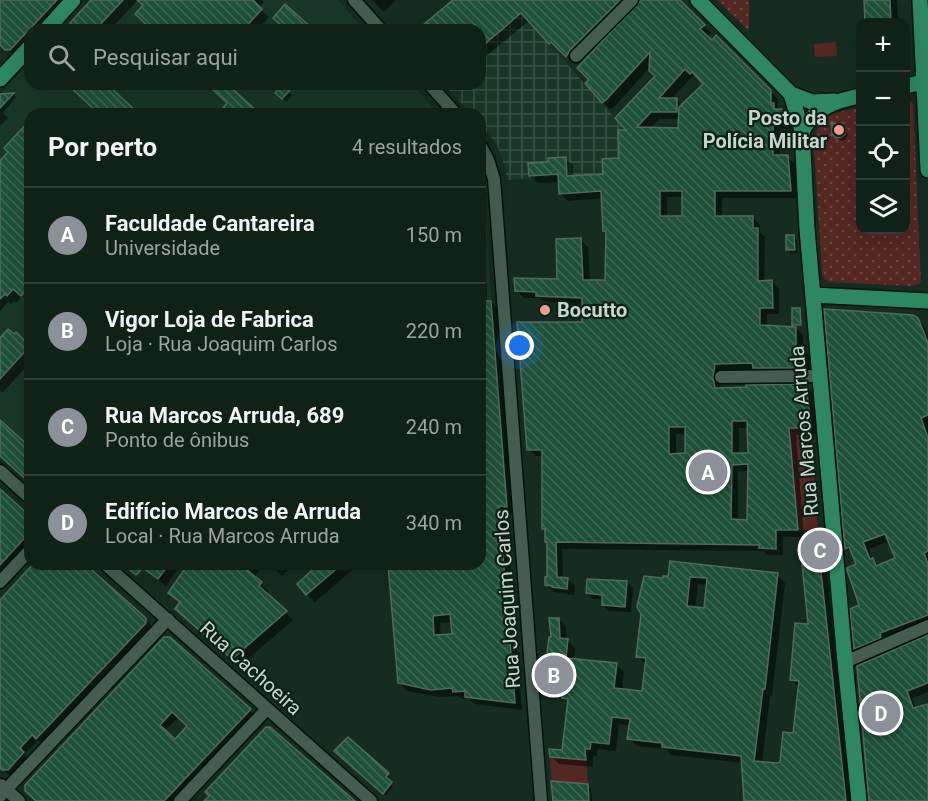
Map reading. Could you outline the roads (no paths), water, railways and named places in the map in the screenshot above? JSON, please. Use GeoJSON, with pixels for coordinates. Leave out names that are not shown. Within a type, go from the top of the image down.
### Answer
{"type":"FeatureCollection","features":[{"type":"Feature","properties":{"kind":"main road"},"geometry":{"type":"LineString","coordinates":[[51,24],[73,0]]}},
{"type":"Feature","properties":{"kind":"main road"},"geometry":{"type":"LineString","coordinates":[[698,0],[791,94],[812,102],[856,97]]}},
{"type":"Feature","properties":{"kind":"main road"},"geometry":{"type":"LineString","coordinates":[[920,0],[928,170]]}},
{"type":"Feature","properties":{"kind":"main road"},"geometry":{"type":"LineString","coordinates":[[2,71],[24,52]]}},
{"type":"Feature","properties":{"kind":"main road"},"geometry":{"type":"LineString","coordinates":[[910,85],[923,82]]}},
{"type":"Feature","properties":{"kind":"main road","name":"Rua Marcos Arruda"},"geometry":{"type":"LineString","coordinates":[[791,94],[802,131],[813,296],[859,801]]}},
{"type":"Feature","properties":{"kind":"main road"},"geometry":{"type":"LineString","coordinates":[[802,131],[813,116],[834,101]]}},
{"type":"Feature","properties":{"kind":"main road"},"geometry":{"type":"LineString","coordinates":[[813,296],[928,301]]}},
{"type":"Feature","properties":{"kind":"street"},"geometry":{"type":"LineString","coordinates":[[354,0],[376,24]]}},
{"type":"Feature","properties":{"kind":"street"},"geometry":{"type":"LineString","coordinates":[[576,56],[632,0]]}},
{"type":"Feature","properties":{"kind":"street"},"geometry":{"type":"LineString","coordinates":[[434,90],[451,108]]}},
{"type":"Feature","properties":{"kind":"street","name":"Rua Joaquim Carlos"},"geometry":{"type":"LineString","coordinates":[[486,156],[494,179],[541,801]]}},
{"type":"Feature","properties":{"kind":"street"},"geometry":{"type":"LineString","coordinates":[[721,377],[820,376]]}},
{"type":"Feature","properties":{"kind":"street"},"geometry":{"type":"LineString","coordinates":[[0,471],[24,493]]}},
{"type":"Feature","properties":{"kind":"street"},"geometry":{"type":"LineString","coordinates":[[0,582],[24,556]]}},
{"type":"Feature","properties":{"kind":"street","name":"Rua Cachoeira"},"geometry":{"type":"LineString","coordinates":[[112,570],[368,800]]}},
{"type":"Feature","properties":{"kind":"street"},"geometry":{"type":"LineString","coordinates":[[19,801],[2,790],[168,619]]}},
{"type":"Feature","properties":{"kind":"street"},"geometry":{"type":"LineString","coordinates":[[845,662],[928,626]]}},
{"type":"Feature","properties":{"kind":"street"},"geometry":{"type":"LineString","coordinates":[[180,801],[267,709]]}},
{"type":"Feature","properties":{"kind":"place","name":"Posto da Polícia Militar"},"geometry":{"type":"Point","coordinates":[839,130]}},
{"type":"Feature","properties":{"kind":"place","name":"Bocutto"},"geometry":{"type":"Point","coordinates":[545,310]}},
{"type":"Feature","properties":{"kind":"place","name":"Faculdade Cantareira"},"geometry":{"type":"Point","coordinates":[708,472]}},
{"type":"Feature","properties":{"kind":"place","name":"Rua Marcos Arruda, 689"},"geometry":{"type":"Point","coordinates":[820,550]}},
{"type":"Feature","properties":{"kind":"place","name":"Vigor Loja de Fabrica"},"geometry":{"type":"Point","coordinates":[554,675]}},
{"type":"Feature","properties":{"kind":"place","name":"Edifício Marcos de Arruda"},"geometry":{"type":"Point","coordinates":[881,713]}}]}
